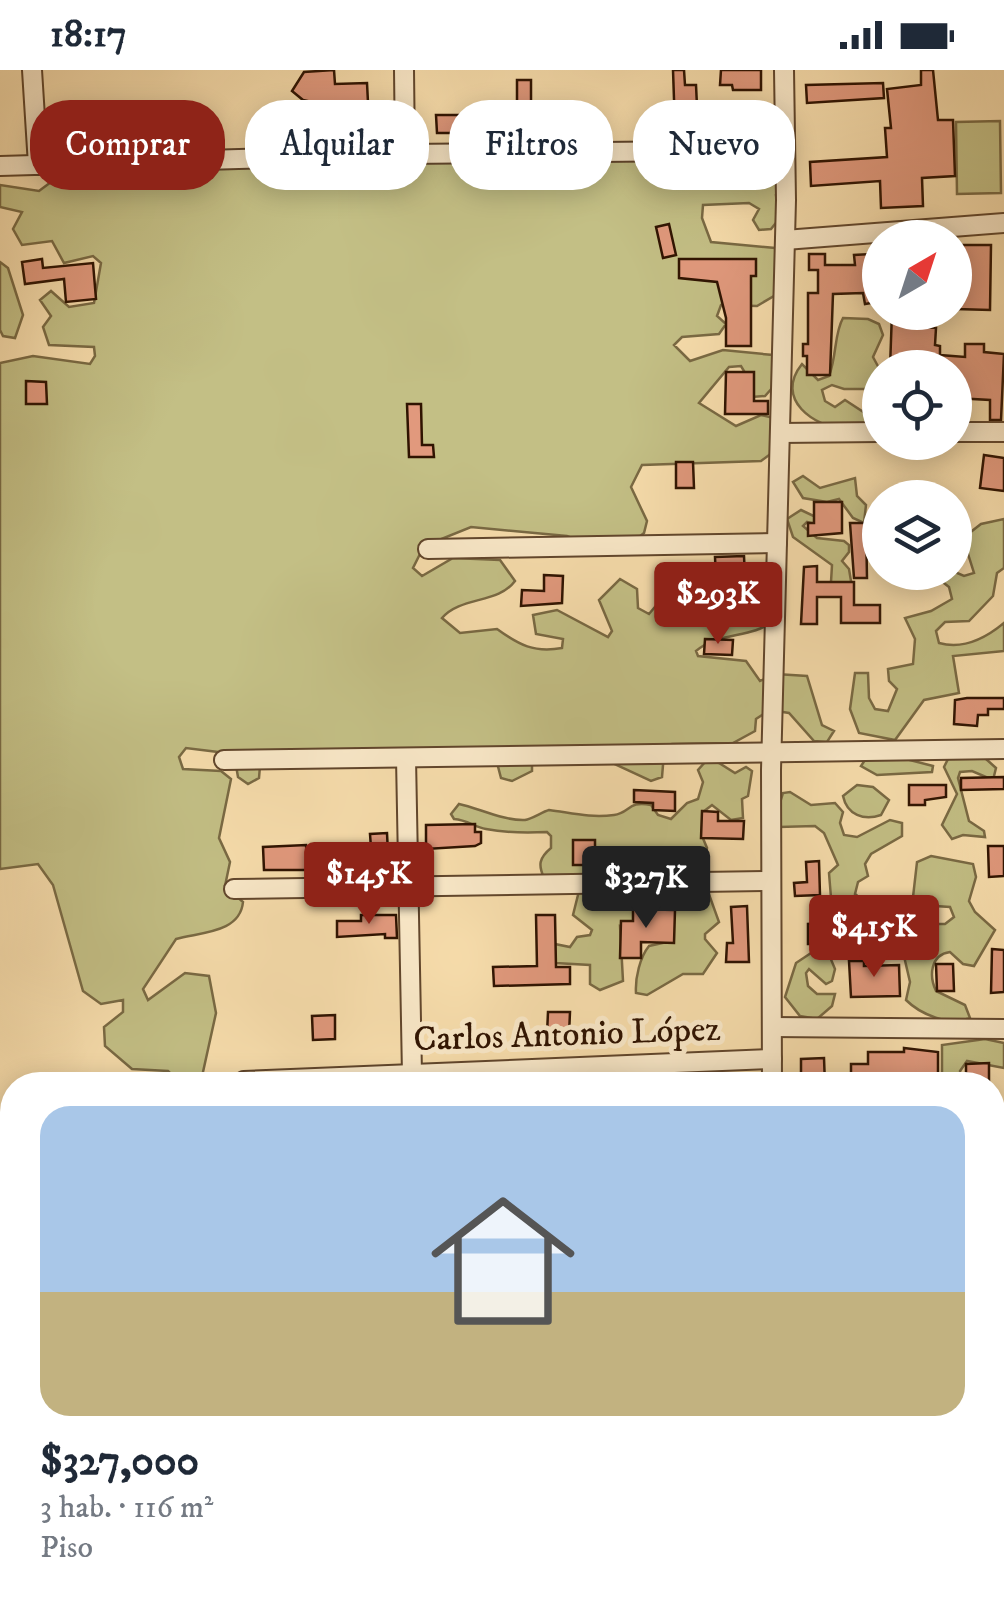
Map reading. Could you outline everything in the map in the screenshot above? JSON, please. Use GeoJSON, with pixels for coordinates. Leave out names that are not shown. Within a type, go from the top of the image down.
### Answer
{"type":"FeatureCollection","features":[{"type":"Feature","properties":{"kind":"street"},"geometry":{"type":"LineString","coordinates":[[32,70],[34,100]]}},
{"type":"Feature","properties":{"kind":"street"},"geometry":{"type":"LineString","coordinates":[[404,70],[404,100]]}},
{"type":"Feature","properties":{"kind":"street"},"geometry":{"type":"LineString","coordinates":[[784,70],[784,100]]}},
{"type":"Feature","properties":{"kind":"street"},"geometry":{"type":"LineString","coordinates":[[429,154],[633,152]]}},
{"type":"Feature","properties":{"kind":"street"},"geometry":{"type":"LineString","coordinates":[[2,167],[30,166]]}},
{"type":"Feature","properties":{"kind":"street"},"geometry":{"type":"LineString","coordinates":[[772,1072],[772,750],[785,190]]}},
{"type":"Feature","properties":{"kind":"street"},"geometry":{"type":"LineString","coordinates":[[785,240],[1004,223]]}},
{"type":"Feature","properties":{"kind":"street"},"geometry":{"type":"LineString","coordinates":[[780,433],[862,432]]}},
{"type":"Feature","properties":{"kind":"street"},"geometry":{"type":"LineString","coordinates":[[972,432],[1004,432]]}},
{"type":"Feature","properties":{"kind":"street"},"geometry":{"type":"LineString","coordinates":[[428,548],[777,543]]}},
{"type":"Feature","properties":{"kind":"street"},"geometry":{"type":"LineString","coordinates":[[224,760],[1004,748]]}},
{"type":"Feature","properties":{"kind":"street"},"geometry":{"type":"LineString","coordinates":[[406,758],[412,1072]]}},
{"type":"Feature","properties":{"kind":"street"},"geometry":{"type":"LineString","coordinates":[[234,890],[772,881]]}},
{"type":"Feature","properties":{"kind":"street","name":"Carlos Antonio López"},"geometry":{"type":"LineString","coordinates":[[772,1026],[1004,1030]]}},
{"type":"Feature","properties":{"kind":"street","name":"Carlos Antonio López"},"geometry":{"type":"LineString","coordinates":[[460,1072],[772,1059]]}},
{"type":"Feature","properties":{"kind":"shaded area"},"geometry":{"type":"Polygon","coordinates":[[[1000,121],[1001,193],[957,194],[956,122],[1000,121]]]}},
{"type":"Feature","properties":{"kind":"shaded area"},"geometry":{"type":"Polygon","coordinates":[[[613,153],[633,153],[633,190],[787,190],[776,195],[779,219],[771,229],[759,230],[753,220],[759,209],[749,203],[703,205],[702,218],[711,242],[775,248],[783,258],[779,293],[757,306],[721,305],[717,316],[726,324],[719,334],[682,337],[674,345],[690,361],[723,350],[773,355],[781,378],[765,396],[752,397],[741,366],[729,367],[699,403],[736,426],[761,415],[774,418],[784,444],[761,461],[642,465],[631,487],[647,521],[644,533],[625,548],[601,550],[567,536],[471,527],[424,546],[413,568],[422,576],[453,558],[500,560],[515,581],[508,588],[459,606],[442,618],[460,633],[497,629],[520,643],[543,649],[562,648],[563,639],[536,634],[533,615],[557,610],[608,637],[612,631],[599,600],[620,579],[637,589],[638,608],[649,614],[665,595],[743,591],[749,608],[774,621],[705,645],[696,651],[698,656],[746,661],[760,681],[776,674],[807,676],[822,725],[834,731],[827,742],[814,741],[789,713],[770,710],[756,719],[755,731],[733,743],[672,744],[664,753],[662,777],[651,781],[578,747],[532,757],[532,771],[512,781],[501,778],[495,755],[404,758],[355,749],[260,766],[259,778],[248,784],[238,777],[234,754],[186,748],[179,757],[183,769],[221,771],[231,779],[219,838],[230,862],[225,886],[243,902],[235,920],[227,925],[176,939],[143,989],[148,1000],[185,973],[209,976],[216,1013],[203,1072],[132,1069],[105,1046],[104,1027],[123,1012],[123,1000],[101,1004],[83,991],[53,885],[38,864],[0,869],[0,363],[33,356],[90,364],[95,356],[94,347],[49,345],[43,327],[51,316],[40,300],[51,291],[69,307],[94,303],[101,263],[93,256],[64,263],[52,241],[22,245],[13,229],[22,212],[0,207],[0,185],[39,191],[225,190],[225,163],[245,163],[245,190],[429,190],[429,161],[449,159],[449,190],[613,190],[613,153]]]}},
{"type":"Feature","properties":{"kind":"shaded area"},"geometry":{"type":"Polygon","coordinates":[[[0,262],[8,268],[23,315],[15,338],[3,336],[0,330],[0,262]]]}},
{"type":"Feature","properties":{"kind":"shaded area"},"geometry":{"type":"Polygon","coordinates":[[[843,318],[862,319],[862,330],[881,330],[883,335],[876,350],[862,350],[862,389],[832,385],[822,390],[825,401],[835,407],[845,400],[862,411],[862,429],[835,428],[811,417],[801,409],[792,389],[802,364],[818,380],[829,376],[843,318]]]}},
{"type":"Feature","properties":{"kind":"shaded area"},"geometry":{"type":"Polygon","coordinates":[[[803,476],[820,488],[855,478],[857,496],[862,501],[862,522],[853,518],[839,499],[827,502],[803,498],[793,482],[803,476]]]}},
{"type":"Feature","properties":{"kind":"shaded area"},"geometry":{"type":"Polygon","coordinates":[[[801,510],[818,518],[818,525],[807,522],[803,526],[817,538],[849,545],[842,561],[849,569],[853,593],[831,582],[832,565],[793,537],[787,519],[801,510]]]}},
{"type":"Feature","properties":{"kind":"shaded area"},"geometry":{"type":"Polygon","coordinates":[[[1004,519],[1004,568],[997,573],[993,596],[969,621],[945,622],[936,631],[939,643],[957,645],[982,638],[1004,623],[1004,651],[953,656],[959,693],[924,700],[895,740],[859,733],[850,709],[855,673],[868,673],[869,698],[875,709],[888,711],[897,689],[889,681],[888,669],[913,664],[915,639],[905,618],[931,611],[952,599],[950,590],[972,590],[972,531],[981,524],[1004,519]]]}},
{"type":"Feature","properties":{"kind":"shaded area"},"geometry":{"type":"Polygon","coordinates":[[[867,757],[902,758],[933,766],[932,772],[877,775],[861,766],[867,757]]]}},
{"type":"Feature","properties":{"kind":"shaded area"},"geometry":{"type":"Polygon","coordinates":[[[949,757],[986,759],[996,768],[993,780],[972,771],[960,772],[958,778],[969,821],[984,831],[985,837],[963,835],[952,839],[942,825],[957,794],[944,767],[949,757]]]}},
{"type":"Feature","properties":{"kind":"shaded area"},"geometry":{"type":"Polygon","coordinates":[[[706,761],[719,763],[735,773],[746,767],[752,771],[748,796],[742,799],[743,818],[731,820],[712,805],[703,812],[702,836],[707,848],[702,875],[719,922],[705,934],[705,939],[717,953],[703,974],[683,974],[647,995],[636,993],[641,962],[649,946],[667,942],[620,926],[623,981],[600,990],[590,984],[590,965],[555,963],[545,942],[570,947],[577,937],[590,935],[592,930],[573,915],[580,887],[544,878],[541,862],[551,848],[551,836],[547,832],[486,829],[454,819],[451,814],[459,804],[525,820],[549,810],[614,815],[643,804],[671,819],[687,803],[698,799],[703,782],[698,770],[706,761]]]}},
{"type":"Feature","properties":{"kind":"shaded area"},"geometry":{"type":"Polygon","coordinates":[[[857,785],[873,787],[889,800],[881,815],[863,817],[848,808],[843,796],[857,785]]]}},
{"type":"Feature","properties":{"kind":"shaded area"},"geometry":{"type":"Polygon","coordinates":[[[790,792],[811,805],[835,803],[843,812],[840,823],[844,835],[857,837],[890,820],[902,823],[902,836],[871,854],[865,864],[868,876],[858,882],[855,894],[865,902],[857,911],[853,935],[843,943],[832,910],[829,873],[838,865],[824,833],[815,826],[779,827],[776,816],[783,793],[790,792]]]}},
{"type":"Feature","properties":{"kind":"shaded area"},"geometry":{"type":"Polygon","coordinates":[[[931,856],[973,864],[976,877],[969,901],[995,930],[974,966],[963,964],[950,952],[938,957],[933,967],[936,991],[965,1005],[970,1018],[962,1020],[936,1018],[906,1000],[910,982],[900,939],[927,924],[945,924],[954,917],[950,907],[920,905],[913,897],[917,862],[931,856]]]}},
{"type":"Feature","properties":{"kind":"shaded area"},"geometry":{"type":"Polygon","coordinates":[[[811,953],[830,957],[835,969],[832,981],[826,984],[809,969],[806,973],[808,986],[817,994],[835,994],[832,1006],[817,1019],[800,1016],[785,997],[796,963],[811,953]]]}},
{"type":"Feature","properties":{"kind":"shaded area"},"geometry":{"type":"Polygon","coordinates":[[[985,1039],[1004,1043],[1004,1068],[967,1061],[960,1072],[942,1072],[942,1045],[985,1039]]]}},
{"type":"Feature","properties":{"kind":"building"},"geometry":{"type":"Polygon","coordinates":[[[334,70],[335,84],[367,83],[368,100],[303,100],[292,91],[304,72],[334,70]]]}},
{"type":"Feature","properties":{"kind":"building"},"geometry":{"type":"Polygon","coordinates":[[[673,70],[684,70],[685,85],[696,85],[697,100],[674,100],[673,70]]]}},
{"type":"Feature","properties":{"kind":"building"},"geometry":{"type":"Polygon","coordinates":[[[721,70],[761,70],[761,90],[733,90],[732,85],[720,85],[721,70]]]}},
{"type":"Feature","properties":{"kind":"building"},"geometry":{"type":"Polygon","coordinates":[[[921,70],[933,70],[938,120],[953,120],[955,176],[922,178],[923,206],[881,208],[880,181],[811,186],[810,162],[887,157],[885,128],[891,128],[887,89],[921,85],[921,70]]]}},
{"type":"Feature","properties":{"kind":"building"},"geometry":{"type":"Polygon","coordinates":[[[517,80],[531,80],[531,100],[517,100],[517,80]]]}},
{"type":"Feature","properties":{"kind":"building"},"geometry":{"type":"Polygon","coordinates":[[[883,83],[884,98],[807,103],[806,85],[883,83]]]}},
{"type":"Feature","properties":{"kind":"building"},"geometry":{"type":"Polygon","coordinates":[[[436,115],[449,115],[449,133],[437,133],[436,115]]]}},
{"type":"Feature","properties":{"kind":"building"},"geometry":{"type":"Polygon","coordinates":[[[669,224],[676,255],[663,258],[656,227],[669,224]]]}},
{"type":"Feature","properties":{"kind":"building"},"geometry":{"type":"Polygon","coordinates":[[[972,245],[991,245],[990,310],[972,309],[972,245]]]}},
{"type":"Feature","properties":{"kind":"building"},"geometry":{"type":"Polygon","coordinates":[[[809,254],[825,254],[825,265],[855,265],[854,255],[862,255],[862,293],[833,294],[830,375],[807,375],[807,356],[803,356],[803,344],[808,344],[808,293],[818,293],[818,270],[809,270],[809,254]]]}},
{"type":"Feature","properties":{"kind":"building"},"geometry":{"type":"Polygon","coordinates":[[[42,259],[43,268],[93,263],[96,299],[66,302],[64,279],[25,284],[22,262],[42,259]]]}},
{"type":"Feature","properties":{"kind":"building"},"geometry":{"type":"Polygon","coordinates":[[[679,259],[756,259],[756,276],[751,276],[751,346],[726,346],[726,318],[717,282],[679,278],[679,259]]]}},
{"type":"Feature","properties":{"kind":"building"},"geometry":{"type":"Polygon","coordinates":[[[891,330],[936,330],[935,345],[940,346],[940,350],[891,350],[891,330]]]}},
{"type":"Feature","properties":{"kind":"building"},"geometry":{"type":"Polygon","coordinates":[[[965,344],[984,344],[984,352],[1004,354],[1001,420],[990,420],[990,400],[972,399],[972,350],[965,350],[965,344]]]}},
{"type":"Feature","properties":{"kind":"building"},"geometry":{"type":"Polygon","coordinates":[[[726,372],[754,372],[754,401],[768,401],[768,414],[725,414],[726,372]]]}},
{"type":"Feature","properties":{"kind":"building"},"geometry":{"type":"Polygon","coordinates":[[[26,381],[46,382],[47,404],[26,404],[26,381]]]}},
{"type":"Feature","properties":{"kind":"building"},"geometry":{"type":"Polygon","coordinates":[[[407,404],[421,404],[422,445],[433,445],[434,457],[409,457],[407,404]]]}},
{"type":"Feature","properties":{"kind":"building"},"geometry":{"type":"Polygon","coordinates":[[[984,455],[1004,458],[1004,491],[980,488],[984,455]]]}},
{"type":"Feature","properties":{"kind":"building"},"geometry":{"type":"Polygon","coordinates":[[[676,462],[693,462],[694,488],[676,488],[676,462]]]}},
{"type":"Feature","properties":{"kind":"building"},"geometry":{"type":"Polygon","coordinates":[[[814,502],[842,502],[842,533],[808,536],[808,523],[814,523],[814,502]]]}},
{"type":"Feature","properties":{"kind":"building"},"geometry":{"type":"Polygon","coordinates":[[[850,523],[862,523],[862,578],[854,578],[850,523]]]}},
{"type":"Feature","properties":{"kind":"building"},"geometry":{"type":"Polygon","coordinates":[[[744,556],[745,578],[716,579],[715,557],[744,556]]]}},
{"type":"Feature","properties":{"kind":"building"},"geometry":{"type":"Polygon","coordinates":[[[817,566],[817,582],[854,582],[854,605],[880,605],[880,623],[841,623],[841,597],[817,597],[817,624],[801,624],[804,567],[817,566]]]}},
{"type":"Feature","properties":{"kind":"building"},"geometry":{"type":"Polygon","coordinates":[[[544,575],[563,576],[562,603],[521,606],[522,590],[544,591],[544,575]]]}},
{"type":"Feature","properties":{"kind":"building"},"geometry":{"type":"Polygon","coordinates":[[[705,639],[733,640],[732,655],[704,654],[705,639]]]}},
{"type":"Feature","properties":{"kind":"building"},"geometry":{"type":"Polygon","coordinates":[[[1004,698],[1004,709],[988,709],[988,715],[978,715],[977,726],[954,724],[955,700],[1004,698]]]}},
{"type":"Feature","properties":{"kind":"building"},"geometry":{"type":"Polygon","coordinates":[[[1004,777],[1004,789],[961,790],[961,778],[1004,777]]]}},
{"type":"Feature","properties":{"kind":"building"},"geometry":{"type":"Polygon","coordinates":[[[909,785],[946,785],[946,797],[925,800],[925,805],[909,805],[909,785]]]}},
{"type":"Feature","properties":{"kind":"building"},"geometry":{"type":"Polygon","coordinates":[[[634,790],[675,792],[675,811],[653,810],[653,803],[634,802],[634,790]]]}},
{"type":"Feature","properties":{"kind":"building"},"geometry":{"type":"Polygon","coordinates":[[[702,811],[718,812],[718,821],[744,821],[743,839],[701,838],[702,811]]]}},
{"type":"Feature","properties":{"kind":"building"},"geometry":{"type":"Polygon","coordinates":[[[475,824],[475,832],[481,832],[481,843],[426,849],[426,825],[475,824]]]}},
{"type":"Feature","properties":{"kind":"building"},"geometry":{"type":"Polygon","coordinates":[[[387,833],[389,874],[377,874],[370,834],[387,833]]]}},
{"type":"Feature","properties":{"kind":"building"},"geometry":{"type":"Polygon","coordinates":[[[573,840],[595,840],[595,865],[573,865],[573,840]]]}},
{"type":"Feature","properties":{"kind":"building"},"geometry":{"type":"Polygon","coordinates":[[[306,845],[308,870],[264,870],[263,847],[306,845]]]}},
{"type":"Feature","properties":{"kind":"building"},"geometry":{"type":"Polygon","coordinates":[[[988,846],[1004,846],[1004,876],[989,877],[988,846]]]}},
{"type":"Feature","properties":{"kind":"building"},"geometry":{"type":"Polygon","coordinates":[[[819,861],[820,895],[795,896],[794,883],[807,882],[806,862],[819,861]]]}},
{"type":"Feature","properties":{"kind":"building"},"geometry":{"type":"Polygon","coordinates":[[[747,906],[749,962],[726,962],[727,943],[733,943],[731,907],[747,906]]]}},
{"type":"Feature","properties":{"kind":"building"},"geometry":{"type":"Polygon","coordinates":[[[633,909],[675,910],[674,943],[641,942],[641,958],[620,958],[621,921],[633,921],[633,909]]]}},
{"type":"Feature","properties":{"kind":"building"},"geometry":{"type":"Polygon","coordinates":[[[361,915],[396,915],[397,938],[385,938],[385,934],[337,937],[337,921],[361,921],[361,915]]]}},
{"type":"Feature","properties":{"kind":"building"},"geometry":{"type":"Polygon","coordinates":[[[536,915],[555,915],[556,967],[570,967],[570,984],[494,986],[493,967],[537,966],[536,915]]]}},
{"type":"Feature","properties":{"kind":"building"},"geometry":{"type":"Polygon","coordinates":[[[822,923],[822,928],[833,928],[834,944],[808,944],[808,924],[822,923]]]}},
{"type":"Feature","properties":{"kind":"building"},"geometry":{"type":"Polygon","coordinates":[[[992,949],[1004,950],[1004,992],[991,993],[992,949]]]}},
{"type":"Feature","properties":{"kind":"building"},"geometry":{"type":"Polygon","coordinates":[[[849,961],[864,961],[864,966],[899,965],[900,996],[851,997],[849,961]]]}},
{"type":"Feature","properties":{"kind":"building"},"geometry":{"type":"Polygon","coordinates":[[[936,964],[953,964],[954,991],[937,991],[936,964]]]}},
{"type":"Feature","properties":{"kind":"building"},"geometry":{"type":"Polygon","coordinates":[[[548,1012],[570,1012],[569,1035],[547,1034],[548,1012]]]}},
{"type":"Feature","properties":{"kind":"building"},"geometry":{"type":"Polygon","coordinates":[[[335,1015],[335,1039],[313,1040],[312,1016],[335,1015]]]}},
{"type":"Feature","properties":{"kind":"building"},"geometry":{"type":"Polygon","coordinates":[[[904,1048],[938,1052],[938,1072],[851,1072],[851,1064],[868,1064],[868,1052],[904,1052],[904,1048]]]}},
{"type":"Feature","properties":{"kind":"building"},"geometry":{"type":"Polygon","coordinates":[[[824,1058],[825,1072],[801,1072],[801,1059],[824,1058]]]}},
{"type":"Feature","properties":{"kind":"building"},"geometry":{"type":"Polygon","coordinates":[[[989,1063],[989,1072],[966,1072],[966,1064],[989,1063]]]}}]}
